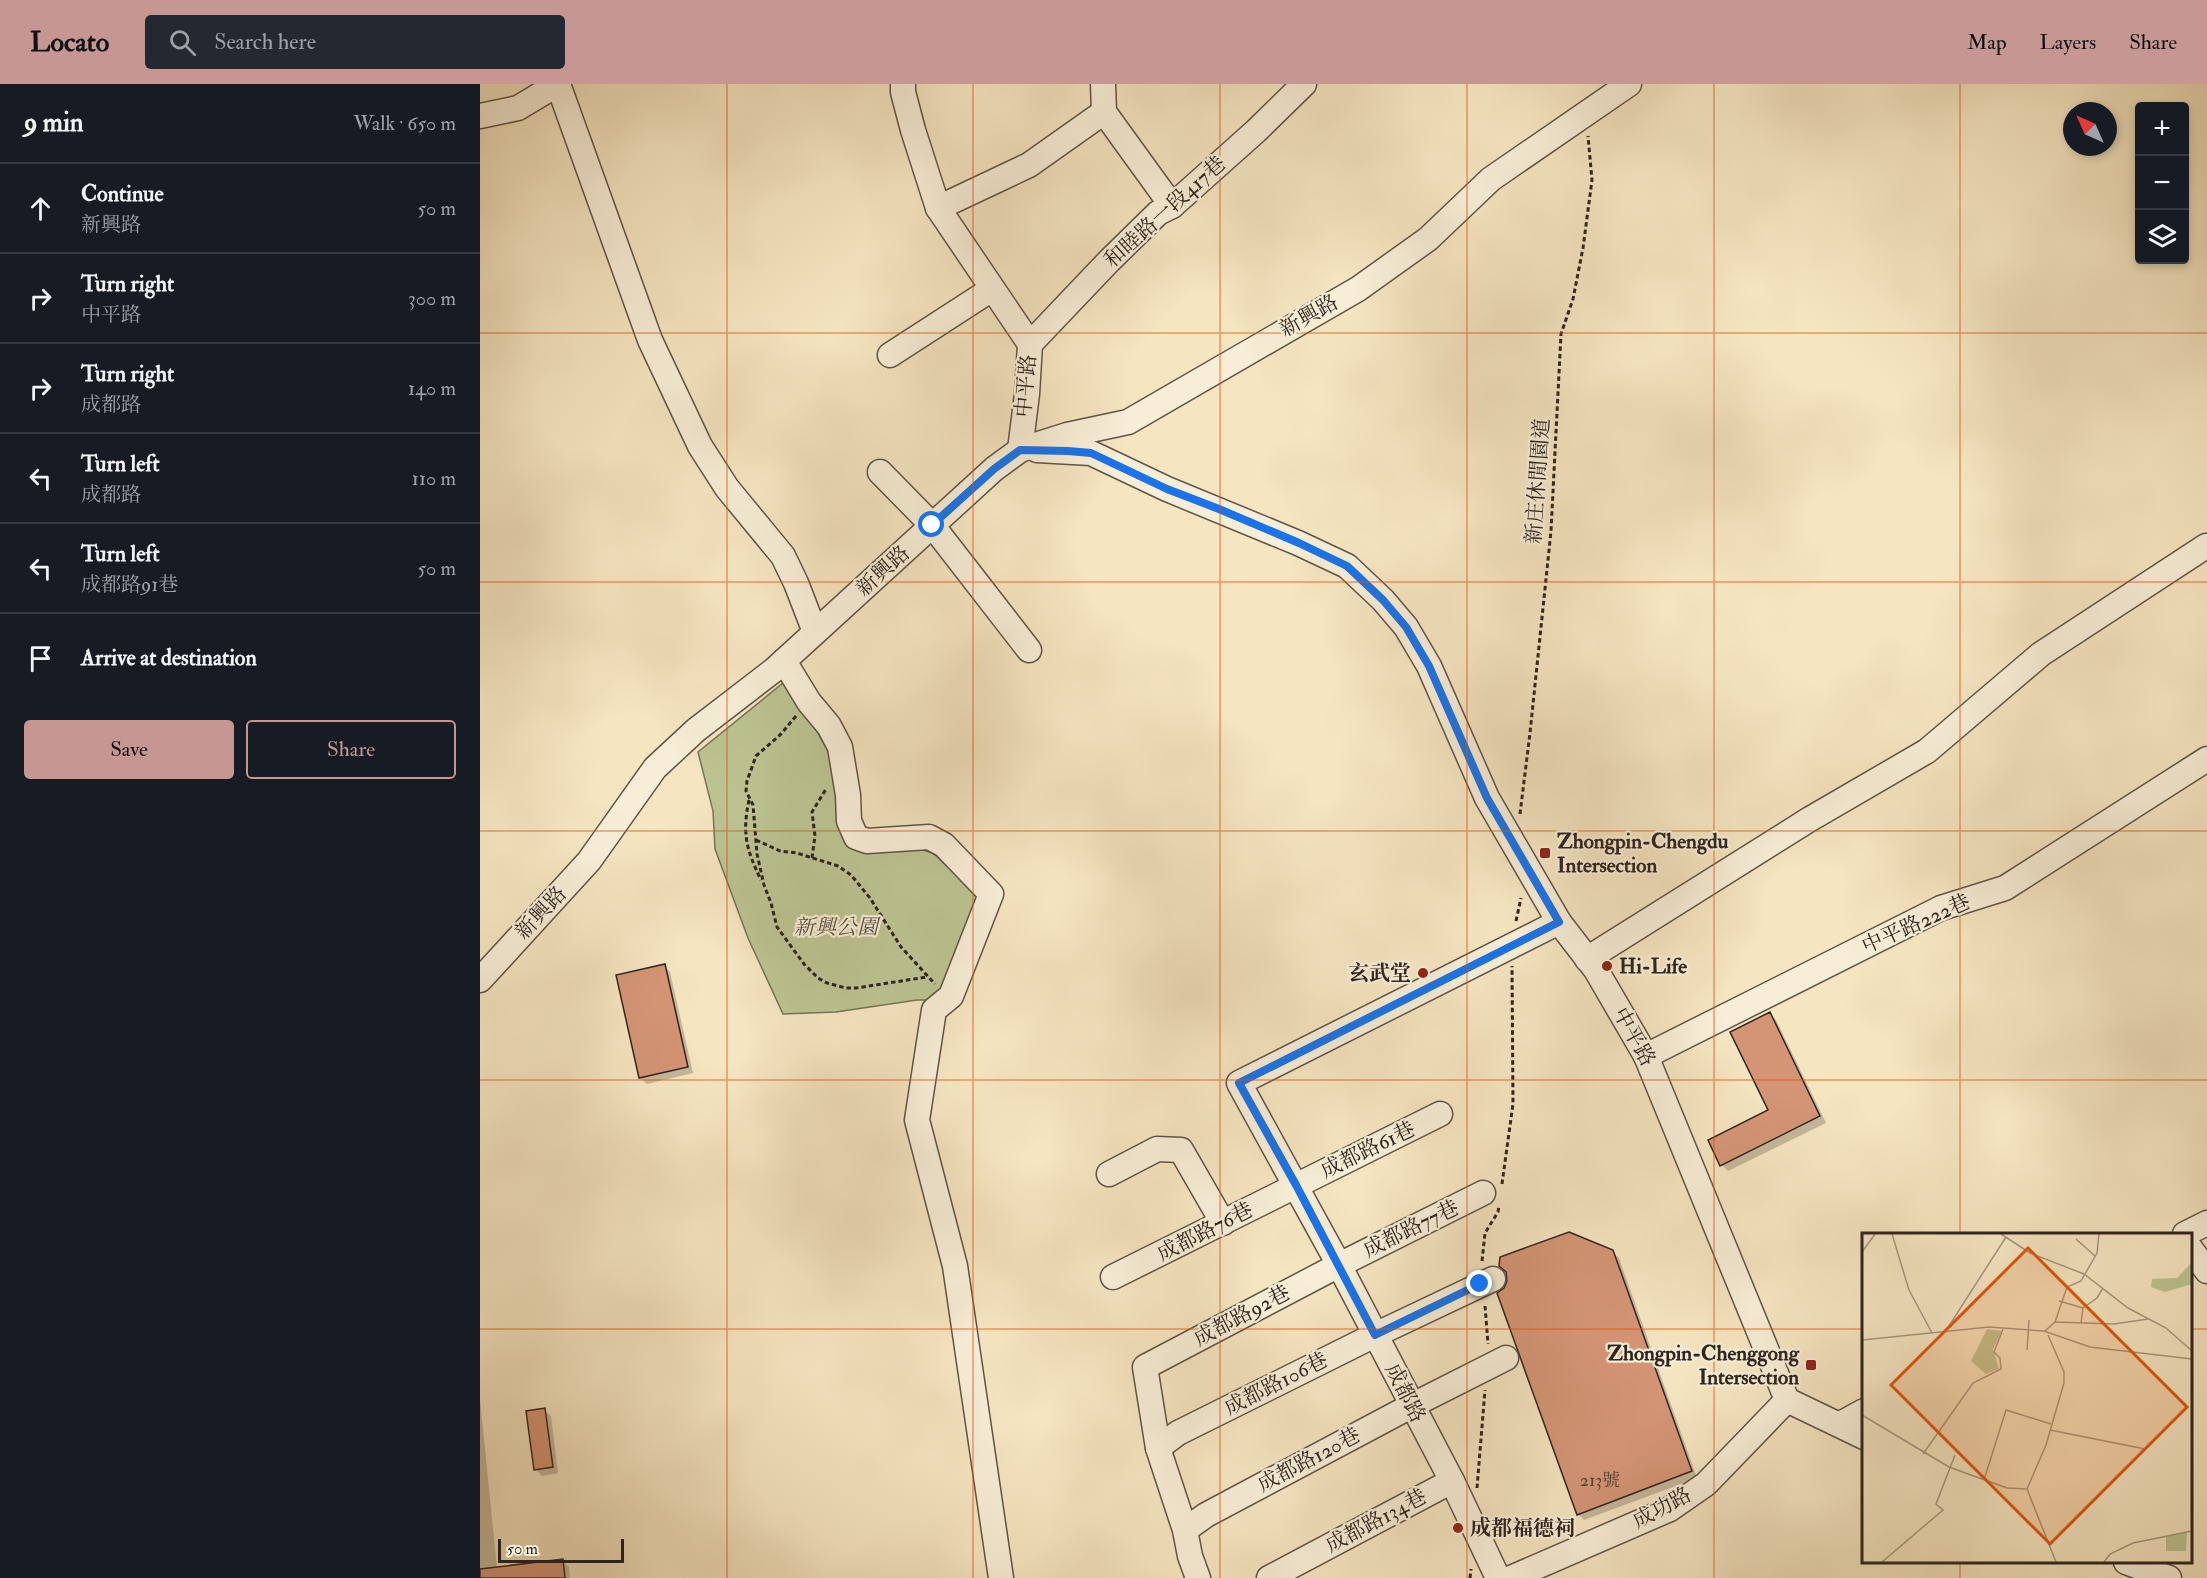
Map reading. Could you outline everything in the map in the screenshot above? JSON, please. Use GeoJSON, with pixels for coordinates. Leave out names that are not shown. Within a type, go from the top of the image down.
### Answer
{"type":"FeatureCollection","features":[{"type":"Feature","properties":{"kind":"street"},"geometry":{"type":"LineString","coordinates":[[480,116],[518,108],[558,84],[650,340],[700,446],[727,488],[783,556],[815,632]]}},
{"type":"Feature","properties":{"kind":"street","name":"中平路"},"geometry":{"type":"LineString","coordinates":[[903,84],[913,130],[938,208],[1030,345],[1020,450],[1091,453],[1167,489],[1299,543],[1347,566],[1383,600],[1406,627],[1429,666],[1487,798],[1559,922],[1596,970],[1647,1056],[1787,1400]]}},
{"type":"Feature","properties":{"kind":"street"},"geometry":{"type":"LineString","coordinates":[[1103,84],[1104,112],[1172,206]]}},
{"type":"Feature","properties":{"kind":"street","name":"和睦路一段417巷"},"geometry":{"type":"LineString","coordinates":[[1030,345],[1158,213],[1172,206],[1256,131],[1304,84]]}},
{"type":"Feature","properties":{"kind":"street","name":"新興路"},"geometry":{"type":"LineString","coordinates":[[481,970],[589,861],[655,768],[696,730],[784,661],[994,469],[1020,450],[1067,435],[1128,422],[1358,289],[1428,239],[1491,179],[1629,84]]}},
{"type":"Feature","properties":{"kind":"street"},"geometry":{"type":"LineString","coordinates":[[938,208],[1029,165],[1104,112]]}},
{"type":"Feature","properties":{"kind":"street"},"geometry":{"type":"LineString","coordinates":[[890,354],[992,289]]}},
{"type":"Feature","properties":{"kind":"street"},"geometry":{"type":"LineString","coordinates":[[880,472],[932,525],[1029,650]]}},
{"type":"Feature","properties":{"kind":"street"},"geometry":{"type":"LineString","coordinates":[[1587,958],[1810,819],[1927,750],[2041,654],[2206,546]]}},
{"type":"Feature","properties":{"kind":"street"},"geometry":{"type":"LineString","coordinates":[[784,661],[809,702],[829,726],[840,747],[849,821],[856,837],[867,840],[929,837],[944,845],[991,894],[951,996],[934,1010],[917,1120],[955,1266],[1001,1578]]}},
{"type":"Feature","properties":{"kind":"street","name":"中平路222巷"},"geometry":{"type":"LineString","coordinates":[[1647,1056],[1941,908],[2005,888],[2207,759]]}},
{"type":"Feature","properties":{"kind":"street","name":"成都路"},"geometry":{"type":"LineString","coordinates":[[1498,1578],[1452,1481],[1339,1264],[1239,1083],[1559,922]]}},
{"type":"Feature","properties":{"kind":"street","name":"成都路61巷"},"geometry":{"type":"LineString","coordinates":[[1296,1185],[1440,1114]]}},
{"type":"Feature","properties":{"kind":"street"},"geometry":{"type":"LineString","coordinates":[[1109,1174],[1157,1149],[1181,1150],[1223,1223]]}},
{"type":"Feature","properties":{"kind":"street","name":"成都路76巷"},"geometry":{"type":"LineString","coordinates":[[1113,1277],[1296,1185]]}},
{"type":"Feature","properties":{"kind":"street","name":"成都路77巷"},"geometry":{"type":"LineString","coordinates":[[1339,1264],[1483,1193]]}},
{"type":"Feature","properties":{"kind":"street"},"geometry":{"type":"LineString","coordinates":[[2187,1233],[2207,1223]]}},
{"type":"Feature","properties":{"kind":"street"},"geometry":{"type":"LineString","coordinates":[[2192,1251],[2207,1271]]}},
{"type":"Feature","properties":{"kind":"street","name":"成都路92巷"},"geometry":{"type":"LineString","coordinates":[[1158,1448],[1145,1367],[1339,1264]]}},
{"type":"Feature","properties":{"kind":"street","name":"成都路106巷"},"geometry":{"type":"LineString","coordinates":[[1158,1448],[1178,1433],[1494,1279]]}},
{"type":"Feature","properties":{"kind":"street","name":"成都路120巷"},"geometry":{"type":"LineString","coordinates":[[1185,1530],[1206,1515],[1506,1358]]}},
{"type":"Feature","properties":{"kind":"street"},"geometry":{"type":"LineString","coordinates":[[1787,1400],[1862,1436]]}},
{"type":"Feature","properties":{"kind":"street","name":"成功路"},"geometry":{"type":"LineString","coordinates":[[1511,1578],[1670,1509],[1706,1484],[1787,1400]]}},
{"type":"Feature","properties":{"kind":"street"},"geometry":{"type":"LineString","coordinates":[[1840,1425],[1862,1412]]}},
{"type":"Feature","properties":{"kind":"street"},"geometry":{"type":"LineString","coordinates":[[1158,1448],[1198,1578]]}},
{"type":"Feature","properties":{"kind":"street","name":"成都路134巷"},"geometry":{"type":"LineString","coordinates":[[1269,1578],[1452,1481]]}},
{"type":"Feature","properties":{"kind":"street"},"geometry":{"type":"LineString","coordinates":[[2129,1563],[2169,1578]]}},
{"type":"Feature","properties":{"kind":"path","name":"新庄休閒園道"},"geometry":{"type":"LineString","coordinates":[[1519,820],[1551,531],[1561,334],[1573,299],[1583,248],[1592,180],[1588,127],[1584,115]]}},
{"type":"Feature","properties":{"kind":"path"},"geometry":{"type":"LineString","coordinates":[[764,885],[753,805],[746,791],[747,781],[756,756],[780,735],[809,702]]}},
{"type":"Feature","properties":{"kind":"path"},"geometry":{"type":"LineString","coordinates":[[812,858],[814,836],[812,812],[836,776],[844,769]]}},
{"type":"Feature","properties":{"kind":"path"},"geometry":{"type":"LineString","coordinates":[[749,798],[744,831],[750,856],[771,903],[777,927],[804,964],[818,978],[846,988],[927,976]]}},
{"type":"Feature","properties":{"kind":"path"},"geometry":{"type":"LineString","coordinates":[[756,840],[780,851],[838,866],[851,875],[870,898],[901,947],[927,976],[951,996]]}},
{"type":"Feature","properties":{"kind":"green space","name":"新興公園"},"geometry":{"type":"Polygon","coordinates":[[[788,679],[829,753],[841,827],[933,853],[983,900],[940,1000],[917,1000],[836,1012],[783,1014],[748,938],[715,849],[713,811],[698,752],[788,679]]]}},
{"type":"Feature","properties":{"kind":"building"},"geometry":{"type":"Polygon","coordinates":[[[665,964],[688,1067],[639,1078],[616,975],[665,964]]]}},
{"type":"Feature","properties":{"kind":"building"},"geometry":{"type":"Polygon","coordinates":[[[1770,1012],[1820,1116],[1720,1166],[1708,1140],[1768,1110],[1730,1032],[1770,1012]]]}},
{"type":"Feature","properties":{"kind":"building"},"geometry":{"type":"Polygon","coordinates":[[[1569,1232],[1613,1250],[1692,1471],[1577,1515],[1497,1293],[1504,1288],[1507,1281],[1506,1272],[1499,1266],[1500,1257],[1569,1232]]]}},
{"type":"Feature","properties":{"kind":"building"},"geometry":{"type":"Polygon","coordinates":[[[545,1408],[553,1467],[534,1470],[526,1411],[545,1408]]]}},
{"type":"Feature","properties":{"kind":"building"},"geometry":{"type":"Polygon","coordinates":[[[563,1559],[565,1578],[480,1578],[480,1569],[563,1559]]]}},
{"type":"Feature","properties":{"kind":"place","name":"Zhongpin-Chengdu Intersection"},"geometry":{"type":"Point","coordinates":[1545,853]}},
{"type":"Feature","properties":{"kind":"place","name":"Hi-Life"},"geometry":{"type":"Point","coordinates":[1607,966]}},
{"type":"Feature","properties":{"kind":"place","name":"玄武堂"},"geometry":{"type":"Point","coordinates":[1423,973]}},
{"type":"Feature","properties":{"kind":"place","name":"Zhongpin-Chenggong Intersection"},"geometry":{"type":"Point","coordinates":[1811,1365]}},
{"type":"Feature","properties":{"kind":"place","name":"成都福德祠"},"geometry":{"type":"Point","coordinates":[1458,1528]}},
{"type":"Feature","properties":{"kind":"route"},"geometry":{"type":"LineString","coordinates":[[932,525],[994,469],[1020,450],[1091,453],[1167,489],[1299,543],[1347,566],[1383,600],[1406,627],[1429,666],[1487,798],[1559,922],[1239,1083],[1339,1264],[1375,1335],[1480,1284]]}}]}
